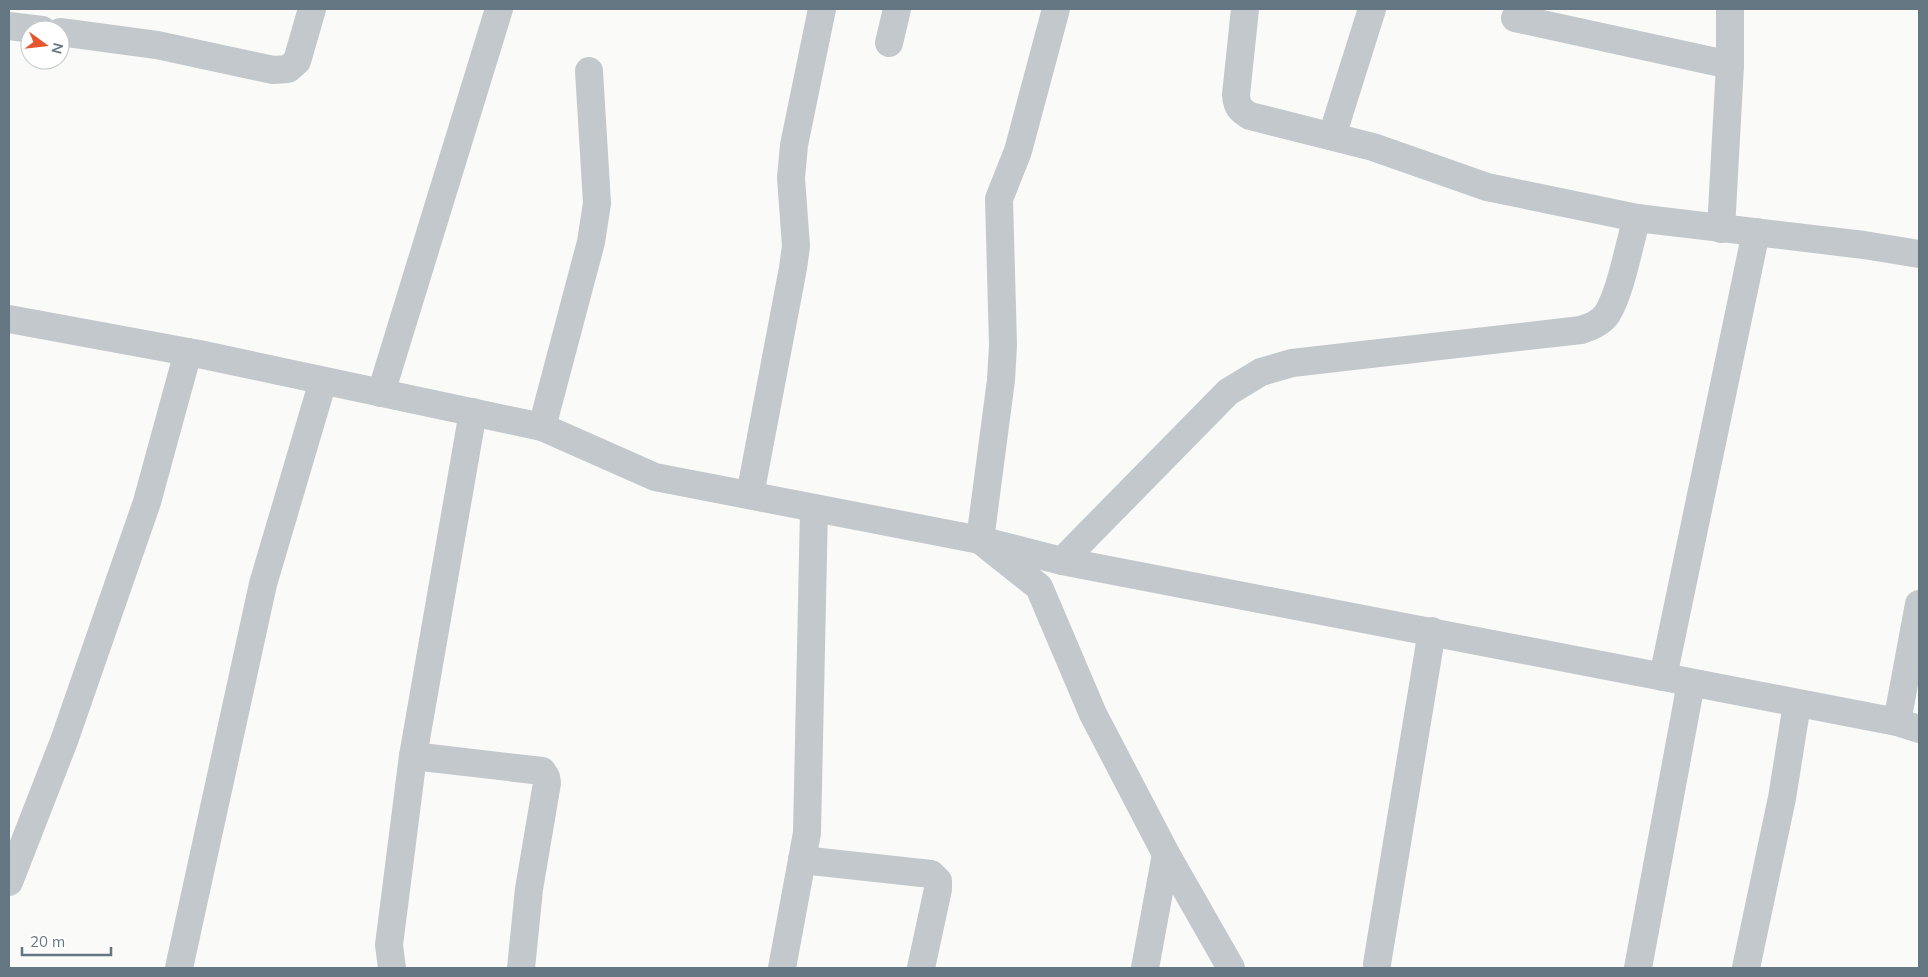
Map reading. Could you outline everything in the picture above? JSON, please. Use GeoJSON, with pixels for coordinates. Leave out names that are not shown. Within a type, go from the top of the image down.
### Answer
{"type":"FeatureCollection","features":[{"type":"Feature","properties":{"kind":"street"},"geometry":{"type":"LineString","coordinates":[[70,33],[157,45],[272,70],[288,69],[297,61],[312,9]]}},
{"type":"Feature","properties":{"kind":"street"},"geometry":{"type":"LineString","coordinates":[[381,393],[499,9]]}},
{"type":"Feature","properties":{"kind":"street"},"geometry":{"type":"LineString","coordinates":[[750,495],[793,268],[796,246],[791,178],[794,145],[822,9]]}},
{"type":"Feature","properties":{"kind":"street"},"geometry":{"type":"LineString","coordinates":[[889,43],[897,9]]}},
{"type":"Feature","properties":{"kind":"street"},"geometry":{"type":"LineString","coordinates":[[980,540],[1001,380],[1003,345],[999,200],[1018,151],[1056,9]]}},
{"type":"Feature","properties":{"kind":"street"},"geometry":{"type":"LineString","coordinates":[[1245,9],[1236,96],[1237,104],[1241,110],[1250,116],[1373,147],[1487,187],[1636,218],[1864,245],[1919,254]]}},
{"type":"Feature","properties":{"kind":"street"},"geometry":{"type":"LineString","coordinates":[[1332,136],[1372,9]]}},
{"type":"Feature","properties":{"kind":"street"},"geometry":{"type":"LineString","coordinates":[[1721,229],[1730,64],[1730,9]]}},
{"type":"Feature","properties":{"kind":"street"},"geometry":{"type":"LineString","coordinates":[[1516,18],[1730,64]]}},
{"type":"Feature","properties":{"kind":"street"},"geometry":{"type":"LineString","coordinates":[[542,427],[591,242],[597,203],[589,72]]}},
{"type":"Feature","properties":{"kind":"street"},"geometry":{"type":"LineString","coordinates":[[1062,561],[1228,392],[1261,372],[1292,363],[1581,330],[1594,326],[1606,316],[1615,298],[1636,218]]}},
{"type":"Feature","properties":{"kind":"street"},"geometry":{"type":"LineString","coordinates":[[1663,677],[1756,232]]}},
{"type":"Feature","properties":{"kind":"street"},"geometry":{"type":"LineString","coordinates":[[9,319],[188,352],[542,427],[655,477],[980,540],[1062,561],[1432,631],[1908,725],[1919,604]]}},
{"type":"Feature","properties":{"kind":"street"},"geometry":{"type":"LineString","coordinates":[[9,882],[64,741],[144,512],[188,352]]}},
{"type":"Feature","properties":{"kind":"street"},"geometry":{"type":"LineString","coordinates":[[179,968],[263,584],[323,381]]}},
{"type":"Feature","properties":{"kind":"street"},"geometry":{"type":"LineString","coordinates":[[392,968],[389,945],[413,756],[473,412]]}},
{"type":"Feature","properties":{"kind":"street"},"geometry":{"type":"LineString","coordinates":[[782,968],[807,833],[814,509]]}},
{"type":"Feature","properties":{"kind":"street"},"geometry":{"type":"LineString","coordinates":[[980,540],[1039,587],[1093,714],[1166,854],[1231,968]]}},
{"type":"Feature","properties":{"kind":"street"},"geometry":{"type":"LineString","coordinates":[[1377,964],[1432,631]]}},
{"type":"Feature","properties":{"kind":"street"},"geometry":{"type":"LineString","coordinates":[[1638,968],[1692,683]]}},
{"type":"Feature","properties":{"kind":"street"},"geometry":{"type":"LineString","coordinates":[[1746,968],[1782,798],[1797,704]]}},
{"type":"Feature","properties":{"kind":"street"},"geometry":{"type":"LineString","coordinates":[[413,756],[542,771],[546,777],[547,783],[529,889],[520,968]]}},
{"type":"Feature","properties":{"kind":"street"},"geometry":{"type":"LineString","coordinates":[[1145,968],[1166,854]]}},
{"type":"Feature","properties":{"kind":"street"},"geometry":{"type":"LineString","coordinates":[[802,860],[931,874],[938,881],[938,889],[921,968]]}}]}
